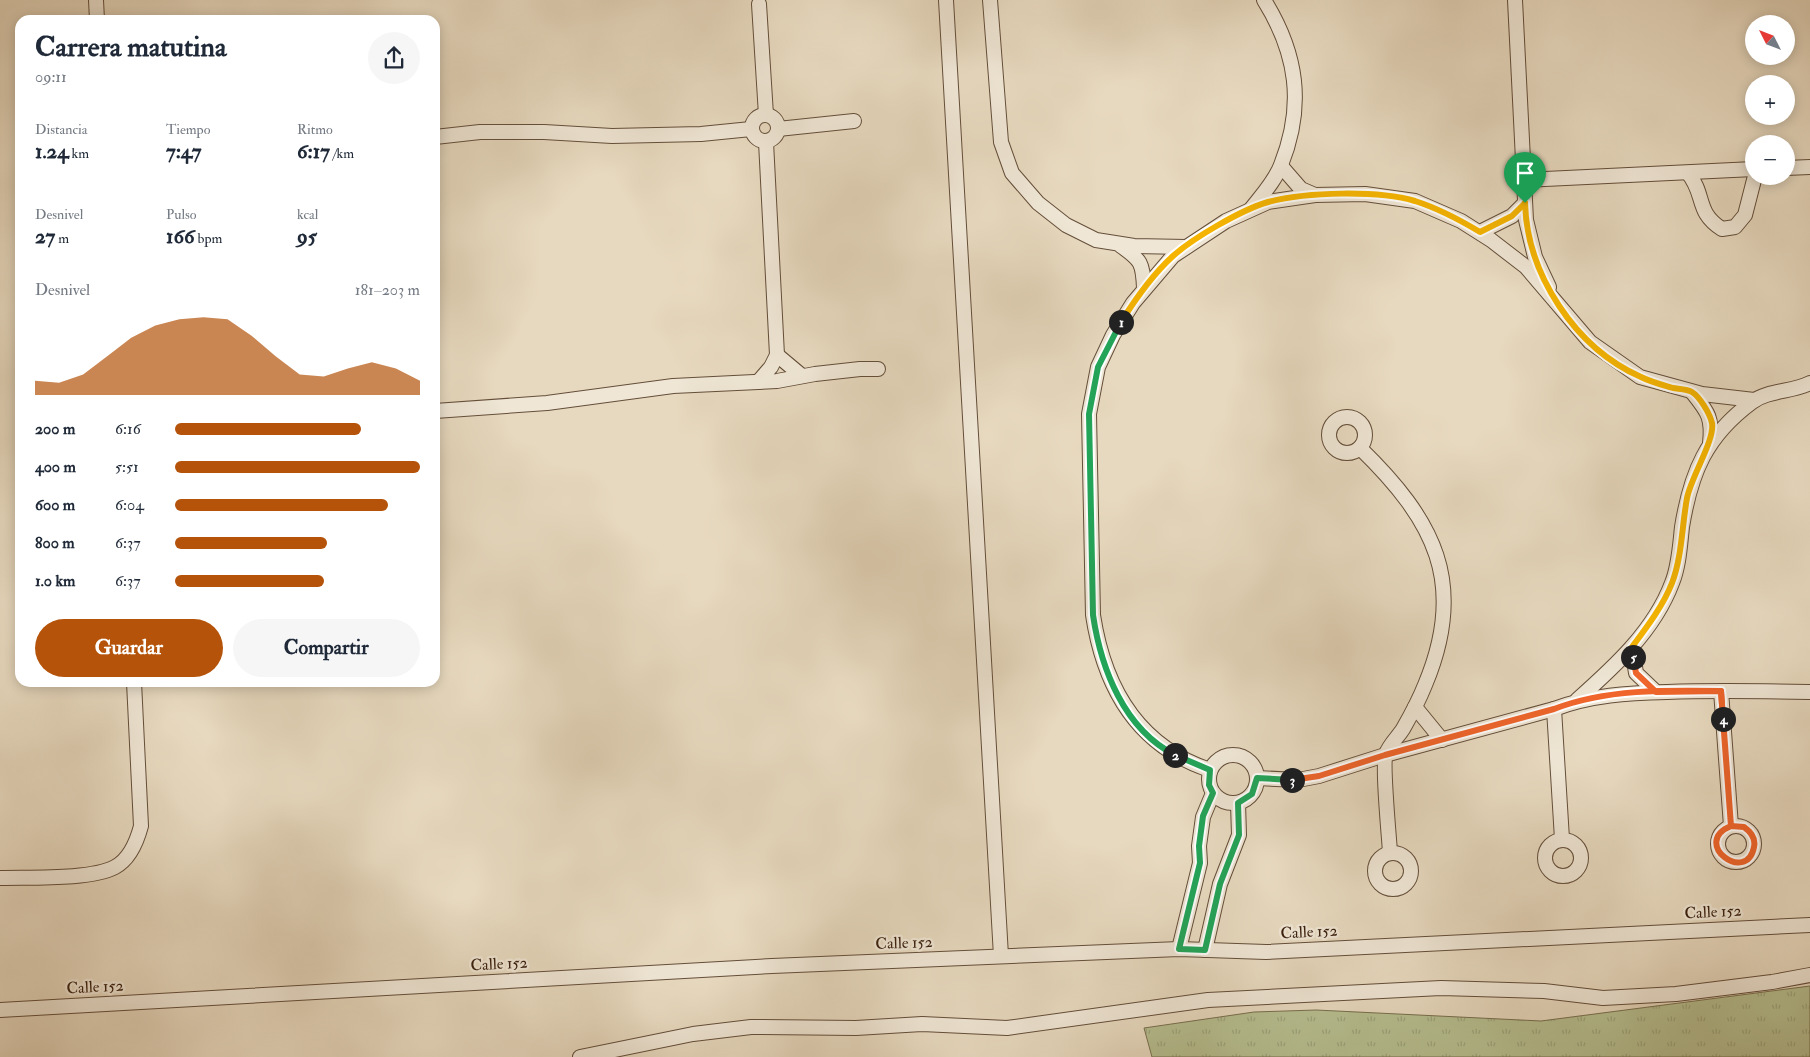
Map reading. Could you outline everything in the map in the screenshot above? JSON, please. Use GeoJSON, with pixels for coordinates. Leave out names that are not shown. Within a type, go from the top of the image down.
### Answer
{"type":"FeatureCollection","features":[{"type":"Feature","properties":{"kind":"street"},"geometry":{"type":"LineString","coordinates":[[96,0],[97,15]]}},
{"type":"Feature","properties":{"kind":"street"},"geometry":{"type":"LineString","coordinates":[[946,0],[1001,956]]}},
{"type":"Feature","properties":{"kind":"street"},"geometry":{"type":"LineString","coordinates":[[990,0],[998,125],[1001,142],[1012,173],[1038,203],[1066,225],[1096,240],[1118,244],[1186,247]]}},
{"type":"Feature","properties":{"kind":"street"},"geometry":{"type":"LineString","coordinates":[[1251,210],[1281,166],[1288,140],[1295,90],[1288,46],[1264,0]]}},
{"type":"Feature","properties":{"kind":"street"},"geometry":{"type":"LineString","coordinates":[[1515,0],[1526,220],[1536,257],[1558,306]]}},
{"type":"Feature","properties":{"kind":"street"},"geometry":{"type":"LineString","coordinates":[[758,1],[766,115]]}},
{"type":"Feature","properties":{"kind":"street"},"geometry":{"type":"LineString","coordinates":[[766,115],[772,117],[777,122],[777,135],[766,142],[756,138],[751,128],[758,116],[766,115]]}},
{"type":"Feature","properties":{"kind":"street"},"geometry":{"type":"LineString","coordinates":[[778,129],[854,121]]}},
{"type":"Feature","properties":{"kind":"street"},"geometry":{"type":"LineString","coordinates":[[440,136],[480,132],[544,132],[612,136],[701,134],[751,128]]}},
{"type":"Feature","properties":{"kind":"street"},"geometry":{"type":"LineString","coordinates":[[758,382],[772,367],[777,355],[766,142]]}},
{"type":"Feature","properties":{"kind":"street"},"geometry":{"type":"LineString","coordinates":[[1281,166],[1301,189],[1315,196]]}},
{"type":"Feature","properties":{"kind":"street"},"geometry":{"type":"LineString","coordinates":[[1795,168],[1810,167]]}},
{"type":"Feature","properties":{"kind":"street"},"geometry":{"type":"LineString","coordinates":[[1524,180],[1745,170]]}},
{"type":"Feature","properties":{"kind":"street"},"geometry":{"type":"LineString","coordinates":[[1688,173],[1699,191],[1702,209],[1710,221],[1722,229],[1735,227],[1744,215],[1753,185]]}},
{"type":"Feature","properties":{"kind":"street"},"geometry":{"type":"LineString","coordinates":[[1210,770],[1170,753],[1151,738],[1132,717],[1106,672],[1097,645],[1093,615],[1089,414],[1098,367],[1113,335],[1144,288],[1173,256],[1226,221],[1268,202],[1315,196],[1365,194],[1415,201],[1461,221],[1480,232],[1526,267],[1590,342],[1640,377],[1692,392],[1754,400],[1809,384]]}},
{"type":"Feature","properties":{"kind":"street"},"geometry":{"type":"LineString","coordinates":[[1480,232],[1512,216],[1525,203]]}},
{"type":"Feature","properties":{"kind":"street"},"geometry":{"type":"LineString","coordinates":[[1118,244],[1137,258],[1143,266],[1144,288]]}},
{"type":"Feature","properties":{"kind":"street"},"geometry":{"type":"LineString","coordinates":[[777,355],[802,376]]}},
{"type":"Feature","properties":{"kind":"street"},"geometry":{"type":"LineString","coordinates":[[440,410],[566,401],[674,386],[777,381],[860,368],[878,369]]}},
{"type":"Feature","properties":{"kind":"street"},"geometry":{"type":"LineString","coordinates":[[1692,392],[1707,410],[1712,424],[1710,443]]}},
{"type":"Feature","properties":{"kind":"street"},"geometry":{"type":"LineString","coordinates":[[1577,700],[1624,659],[1655,614],[1672,582],[1689,487],[1702,454],[1733,418],[1754,400]]}},
{"type":"Feature","properties":{"kind":"street"},"geometry":{"type":"LineString","coordinates":[[1360,448],[1398,489],[1420,517],[1438,557],[1442,580],[1443,612],[1437,653],[1415,707],[1385,755],[1390,852]]}},
{"type":"Feature","properties":{"kind":"street"},"geometry":{"type":"LineString","coordinates":[[1632,647],[1636,673],[1656,692]]}},
{"type":"Feature","properties":{"kind":"street"},"geometry":{"type":"LineString","coordinates":[[0,878],[100,874],[117,866],[135,846],[141,826],[134,687]]}},
{"type":"Feature","properties":{"kind":"street"},"geometry":{"type":"LineString","coordinates":[[1721,691],[1731,826]]}},
{"type":"Feature","properties":{"kind":"street"},"geometry":{"type":"LineString","coordinates":[[1257,778],[1298,780],[1319,776],[1385,755],[1554,709],[1577,700],[1619,694],[1656,692],[1810,692]]}},
{"type":"Feature","properties":{"kind":"street"},"geometry":{"type":"LineString","coordinates":[[1415,707],[1442,740]]}},
{"type":"Feature","properties":{"kind":"street"},"geometry":{"type":"LineString","coordinates":[[1554,709],[1562,839]]}},
{"type":"Feature","properties":{"kind":"street"},"geometry":{"type":"LineString","coordinates":[[1238,755],[1252,764],[1257,778],[1252,794],[1238,803],[1224,802],[1213,793],[1209,785],[1210,770],[1222,757],[1238,755]]}},
{"type":"Feature","properties":{"kind":"street"},"geometry":{"type":"LineString","coordinates":[[1179,949],[1200,863],[1199,846],[1203,816],[1213,793]]}},
{"type":"Feature","properties":{"kind":"street"},"geometry":{"type":"LineString","coordinates":[[1205,950],[1220,884],[1239,835],[1238,803]]}},
{"type":"Feature","properties":{"kind":"street","name":"Calle 152"},"geometry":{"type":"LineString","coordinates":[[0,1010],[772,966],[1179,949],[1266,952],[1810,925]]}},
{"type":"Feature","properties":{"kind":"street"},"geometry":{"type":"LineString","coordinates":[[580,1057],[693,1034],[752,1027],[856,1028],[922,1024],[1007,1028],[1208,1000],[1441,988],[1544,991],[1602,998],[1676,994],[1772,982],[1810,975]]}},
{"type":"Feature","properties":{"kind":"green space"},"geometry":{"type":"Polygon","coordinates":[[[1810,986],[1810,1057],[1152,1057],[1144,1028],[1254,1012],[1316,1010],[1541,1021],[1810,986]]]}},
{"type":"Feature","properties":{"kind":"route"},"geometry":{"type":"LineString","coordinates":[[1525,203],[1512,216],[1480,232],[1461,221],[1415,201],[1365,194],[1315,196],[1268,202],[1226,221],[1173,256],[1151,279],[1133,303],[1113,335],[1098,367],[1089,414],[1093,615],[1097,645],[1106,672],[1117,695],[1132,717],[1151,738],[1170,753],[1210,770],[1209,785],[1213,793],[1203,816],[1200,829],[1200,863],[1179,949],[1205,950],[1220,884],[1239,835],[1238,803],[1252,794],[1257,778],[1298,780],[1319,776],[1385,755],[1524,718],[1577,700],[1619,694],[1721,691],[1731,826],[1738,825],[1749,831],[1753,836],[1754,849],[1747,859],[1741,862],[1729,861],[1720,854],[1718,849],[1718,837],[1726,828],[1731,826],[1726,758],[1721,691],[1656,692],[1636,673],[1633,662],[1632,647],[1664,599],[1672,582],[1678,557],[1689,487],[1702,454],[1710,443],[1712,424],[1707,410],[1692,392],[1640,377],[1590,342],[1573,325],[1558,306],[1536,257],[1526,220],[1525,203]]}}]}
